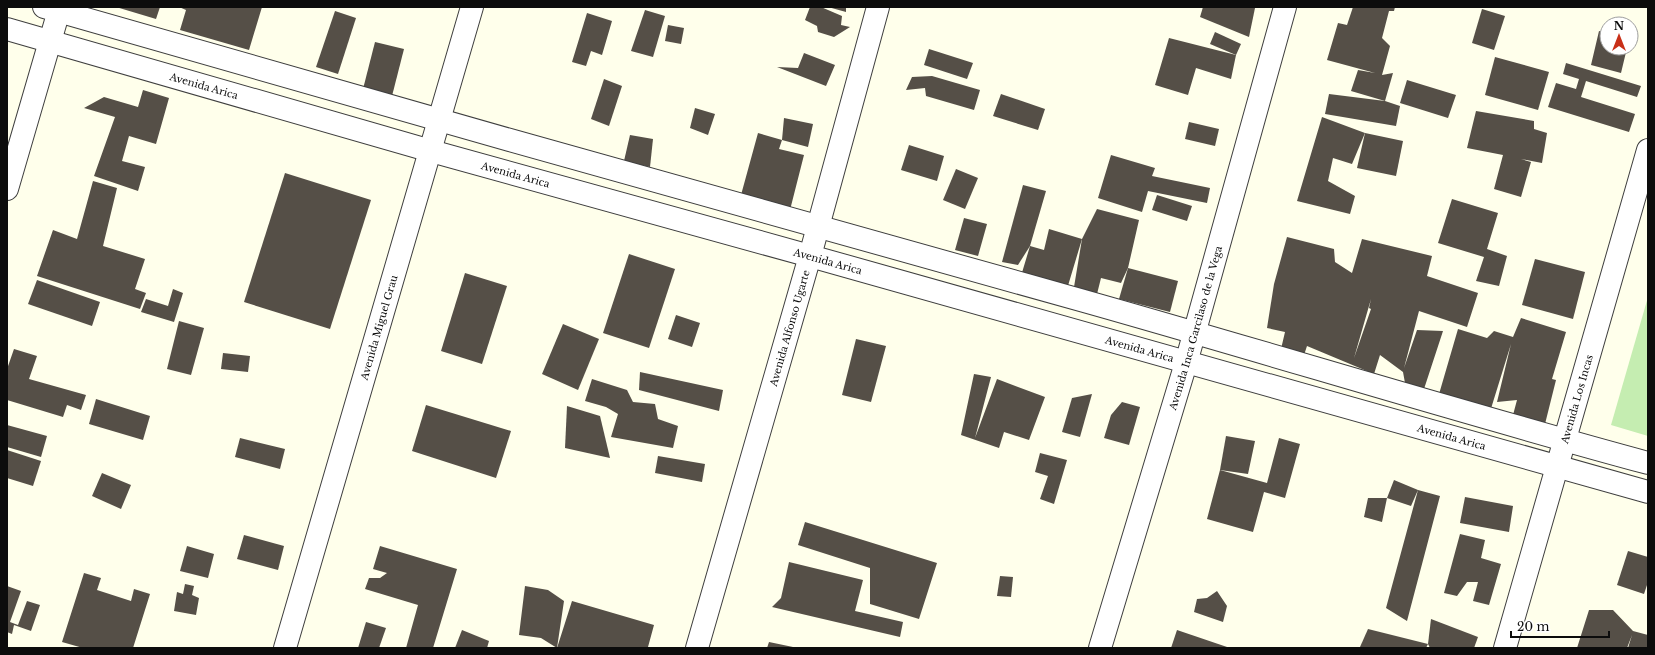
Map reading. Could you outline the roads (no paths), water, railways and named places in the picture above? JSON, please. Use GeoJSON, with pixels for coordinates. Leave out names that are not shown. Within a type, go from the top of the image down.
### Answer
{"type":"FeatureCollection","features":[{"type":"Feature","properties":{"kind":"street","name":"Avenida Miguel Grau"},"geometry":{"type":"LineString","coordinates":[[285,648],[472,7]]}},
{"type":"Feature","properties":{"kind":"street","name":"Avenida Alfonso Ugarte"},"geometry":{"type":"LineString","coordinates":[[697,648],[810,256],[878,7]]}},
{"type":"Feature","properties":{"kind":"street","name":"Avenida Inca Garcilaso de la Vega"},"geometry":{"type":"LineString","coordinates":[[1100,648],[1186,363],[1284,7]]}},
{"type":"Feature","properties":{"kind":"street"},"geometry":{"type":"LineString","coordinates":[[7,190],[50,42],[54,8],[439,121],[1194,332],[1648,463]]}},
{"type":"Feature","properties":{"kind":"street","name":"Avenida Arica"},"geometry":{"type":"LineString","coordinates":[[7,29],[431,151],[1648,492]]}},
{"type":"Feature","properties":{"kind":"street","name":"Avenida Los Incas"},"geometry":{"type":"LineString","coordinates":[[1505,648],[1648,150]]}}]}
